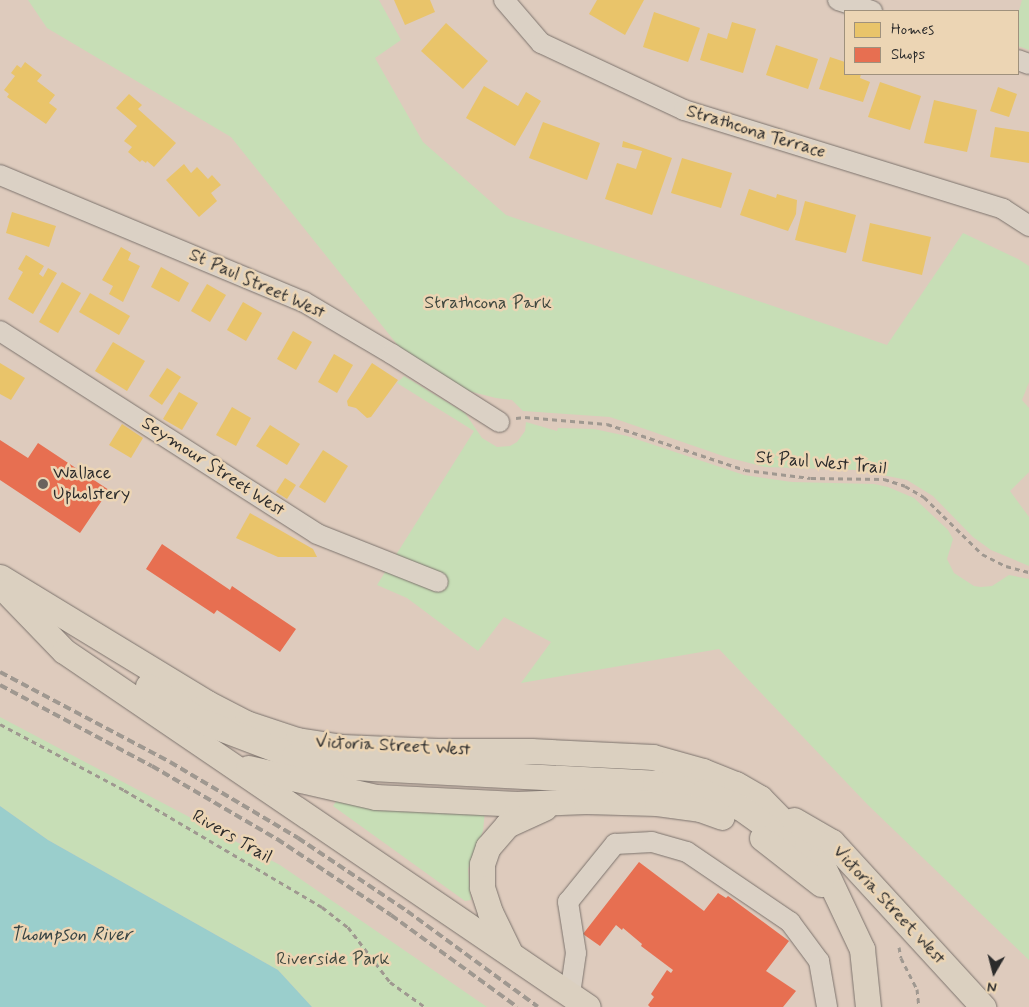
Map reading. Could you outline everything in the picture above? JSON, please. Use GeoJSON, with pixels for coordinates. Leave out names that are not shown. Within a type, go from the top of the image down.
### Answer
{"type":"FeatureCollection","features":[{"type":"Feature","properties":{"kind":"main road","name":"Victoria Street West"},"geometry":{"type":"LineString","coordinates":[[0,577],[207,703],[246,723],[297,740],[342,746],[437,751],[531,751],[654,757],[703,771],[736,784],[832,842],[983,1007]]}},
{"type":"Feature","properties":{"kind":"main road"},"geometry":{"type":"LineString","coordinates":[[0,585],[64,651],[579,1001]]}},
{"type":"Feature","properties":{"kind":"main road"},"geometry":{"type":"LineString","coordinates":[[0,585],[199,720],[294,756],[352,767],[654,782],[703,792],[741,808],[776,833],[844,908]]}},
{"type":"Feature","properties":{"kind":"main road"},"geometry":{"type":"LineString","coordinates":[[233,765],[376,796],[517,804],[586,802],[657,803],[700,809],[732,821],[768,842],[821,884]]}},
{"type":"Feature","properties":{"kind":"main road","name":"Victoria Street West"},"geometry":{"type":"LineString","coordinates":[[760,798],[820,858],[862,949],[867,998]]}},
{"type":"Feature","properties":{"kind":"main road"},"geometry":{"type":"LineString","coordinates":[[510,953],[490,912],[482,887],[482,864],[488,847],[507,825],[553,804]]}},
{"type":"Feature","properties":{"kind":"street","name":"Strathcona Terrace"},"geometry":{"type":"LineString","coordinates":[[504,0],[541,43],[684,110],[1003,209],[1029,226]]}},
{"type":"Feature","properties":{"kind":"street"},"geometry":{"type":"LineString","coordinates":[[838,0],[869,10]]}},
{"type":"Feature","properties":{"kind":"street","name":"St Paul Street West"},"geometry":{"type":"LineString","coordinates":[[0,175],[304,302],[392,354],[499,422]]}},
{"type":"Feature","properties":{"kind":"street","name":"Seymour Street West"},"geometry":{"type":"LineString","coordinates":[[0,331],[317,534],[438,582]]}},
{"type":"Feature","properties":{"kind":"street"},"geometry":{"type":"LineString","coordinates":[[579,1001],[576,954],[568,902],[616,844],[652,842],[688,852],[790,922],[819,961],[827,1007]]}},
{"type":"Feature","properties":{"kind":"path","name":"St Paul West Trail"},"geometry":{"type":"LineString","coordinates":[[499,422],[525,416],[607,424],[745,470],[811,478],[884,479],[905,486],[924,496],[982,554],[1006,566],[1029,572]]}},
{"type":"Feature","properties":{"kind":"path","name":"Rivers Trail"},"geometry":{"type":"LineString","coordinates":[[0,724],[124,790],[322,907],[348,927],[390,982],[425,1007]]}},
{"type":"Feature","properties":{"kind":"path"},"geometry":{"type":"LineString","coordinates":[[918,992],[919,1007]]}},
{"type":"Feature","properties":{"kind":"green space","name":"Strathcona Park"},"geometry":{"type":"Polygon","coordinates":[[[28,0],[379,0],[401,40],[375,58],[423,142],[506,215],[887,345],[963,233],[1018,259],[1029,266],[1029,382],[1022,400],[1029,408],[1029,472],[1010,491],[1029,517],[1029,566],[991,550],[973,537],[933,496],[907,480],[858,470],[765,467],[726,457],[610,417],[523,411],[512,400],[456,388],[412,363],[231,137],[47,28],[28,0]]]}},
{"type":"Feature","properties":{"kind":"green space"},"geometry":{"type":"Polygon","coordinates":[[[1022,0],[1029,0],[1029,50],[1019,46],[1019,10],[1022,0]]]}},
{"type":"Feature","properties":{"kind":"green space"},"geometry":{"type":"Polygon","coordinates":[[[404,376],[465,413],[482,438],[497,447],[510,446],[517,442],[525,431],[526,422],[557,431],[558,428],[594,429],[627,436],[744,475],[792,482],[874,484],[888,487],[914,498],[948,530],[953,539],[947,559],[954,573],[974,586],[981,587],[992,586],[1009,575],[1029,579],[1029,960],[868,805],[719,649],[521,683],[551,642],[504,617],[478,651],[407,598],[377,585],[474,431],[397,383],[404,376]]]}},
{"type":"Feature","properties":{"kind":"green space","name":"Riverside Park"},"geometry":{"type":"Polygon","coordinates":[[[0,717],[280,865],[487,1007],[312,1007],[278,970],[48,840],[0,806],[0,717]]]}},
{"type":"Feature","properties":{"kind":"green space"},"geometry":{"type":"Polygon","coordinates":[[[337,800],[485,811],[483,831],[468,869],[471,900],[465,901],[333,806],[337,800]]]}},
{"type":"Feature","properties":{"kind":"water","name":"Thompson River"},"geometry":{"type":"Polygon","coordinates":[[[0,806],[48,840],[278,970],[312,1007],[0,1007],[0,806]]]}},
{"type":"Feature","properties":{"kind":"building: Homes"},"geometry":{"type":"Polygon","coordinates":[[[394,0],[430,0],[435,12],[405,25],[394,0]]]}},
{"type":"Feature","properties":{"kind":"building: Homes"},"geometry":{"type":"Polygon","coordinates":[[[597,0],[644,0],[625,35],[589,14],[597,0]]]}},
{"type":"Feature","properties":{"kind":"building: Homes"},"geometry":{"type":"Polygon","coordinates":[[[654,12],[700,28],[688,62],[643,47],[654,12]]]}},
{"type":"Feature","properties":{"kind":"building: Homes"},"geometry":{"type":"Polygon","coordinates":[[[732,22],[756,29],[743,73],[700,60],[708,33],[727,39],[732,22]]]}},
{"type":"Feature","properties":{"kind":"building: Homes"},"geometry":{"type":"Polygon","coordinates":[[[446,23],[488,61],[463,89],[421,51],[446,23]]]}},
{"type":"Feature","properties":{"kind":"building: Homes"},"geometry":{"type":"Polygon","coordinates":[[[776,45],[818,59],[808,89],[766,75],[776,45]]]}},
{"type":"Feature","properties":{"kind":"building: Homes"},"geometry":{"type":"Polygon","coordinates":[[[830,57],[844,62],[844,75],[861,75],[860,78],[870,82],[863,102],[819,89],[830,57]]]}},
{"type":"Feature","properties":{"kind":"building: Homes"},"geometry":{"type":"Polygon","coordinates":[[[25,62],[42,75],[37,81],[55,95],[49,103],[57,109],[46,124],[7,97],[9,94],[4,90],[15,76],[11,73],[17,65],[21,68],[25,62]]]}},
{"type":"Feature","properties":{"kind":"building: Homes"},"geometry":{"type":"Polygon","coordinates":[[[880,82],[921,96],[910,130],[868,117],[880,82]]]}},
{"type":"Feature","properties":{"kind":"building: Homes"},"geometry":{"type":"Polygon","coordinates":[[[484,86],[518,106],[526,92],[541,101],[515,146],[466,118],[484,86]]]}},
{"type":"Feature","properties":{"kind":"building: Homes"},"geometry":{"type":"Polygon","coordinates":[[[998,87],[1017,94],[1009,117],[990,111],[998,87]]]}},
{"type":"Feature","properties":{"kind":"building: Homes"},"geometry":{"type":"Polygon","coordinates":[[[129,94],[142,105],[138,109],[176,143],[154,167],[147,161],[146,163],[142,160],[140,162],[128,152],[132,147],[124,141],[137,126],[116,108],[129,94]]]}},
{"type":"Feature","properties":{"kind":"building: Homes"},"geometry":{"type":"Polygon","coordinates":[[[934,100],[977,110],[967,152],[924,143],[934,100]]]}},
{"type":"Feature","properties":{"kind":"building: Homes"},"geometry":{"type":"Polygon","coordinates":[[[543,122],[600,143],[587,180],[529,158],[543,122]]]}},
{"type":"Feature","properties":{"kind":"building: Homes"},"geometry":{"type":"Polygon","coordinates":[[[995,127],[1029,132],[1029,163],[990,157],[995,127]]]}},
{"type":"Feature","properties":{"kind":"building: Homes"},"geometry":{"type":"Polygon","coordinates":[[[623,141],[672,158],[652,215],[605,199],[617,163],[636,169],[642,151],[622,147],[623,141]]]}},
{"type":"Feature","properties":{"kind":"building: Homes"},"geometry":{"type":"Polygon","coordinates":[[[682,158],[732,173],[721,208],[671,193],[682,158]]]}},
{"type":"Feature","properties":{"kind":"building: Homes"},"geometry":{"type":"Polygon","coordinates":[[[184,164],[191,173],[197,167],[208,179],[212,175],[221,185],[211,193],[217,201],[199,217],[166,180],[184,164]]]}},
{"type":"Feature","properties":{"kind":"building: Homes"},"geometry":{"type":"Polygon","coordinates":[[[749,189],[776,198],[777,194],[797,200],[796,214],[788,231],[740,215],[749,189]]]}},
{"type":"Feature","properties":{"kind":"building: Homes"},"geometry":{"type":"Polygon","coordinates":[[[805,201],[856,215],[846,253],[795,240],[805,201]]]}},
{"type":"Feature","properties":{"kind":"building: Homes"},"geometry":{"type":"Polygon","coordinates":[[[12,212],[56,226],[49,247],[6,233],[12,212]]]}},
{"type":"Feature","properties":{"kind":"building: Homes"},"geometry":{"type":"Polygon","coordinates":[[[870,223],[931,237],[922,275],[862,261],[870,223]]]}},
{"type":"Feature","properties":{"kind":"building: Homes"},"geometry":{"type":"Polygon","coordinates":[[[121,247],[131,253],[128,260],[140,266],[123,302],[109,294],[113,286],[102,280],[121,247]]]}},
{"type":"Feature","properties":{"kind":"building: Homes"},"geometry":{"type":"Polygon","coordinates":[[[26,255],[44,266],[39,274],[43,277],[48,268],[57,273],[33,314],[8,299],[23,272],[18,269],[26,255]]]}},
{"type":"Feature","properties":{"kind":"building: Homes"},"geometry":{"type":"Polygon","coordinates":[[[161,267],[189,283],[179,302],[151,287],[161,267]]]}},
{"type":"Feature","properties":{"kind":"building: Homes"},"geometry":{"type":"Polygon","coordinates":[[[62,282],[81,293],[58,333],[39,322],[62,282]]]}},
{"type":"Feature","properties":{"kind":"building: Homes"},"geometry":{"type":"Polygon","coordinates":[[[207,284],[226,295],[210,322],[191,311],[207,284]]]}},
{"type":"Feature","properties":{"kind":"building: Homes"},"geometry":{"type":"Polygon","coordinates":[[[90,293],[130,316],[119,335],[79,312],[90,293]]]}},
{"type":"Feature","properties":{"kind":"building: Homes"},"geometry":{"type":"Polygon","coordinates":[[[243,302],[262,313],[246,341],[227,330],[243,302]]]}},
{"type":"Feature","properties":{"kind":"building: Homes"},"geometry":{"type":"Polygon","coordinates":[[[293,331],[312,342],[296,370],[277,359],[293,331]]]}},
{"type":"Feature","properties":{"kind":"building: Homes"},"geometry":{"type":"Polygon","coordinates":[[[113,342],[145,361],[127,391],[95,371],[113,342]]]}},
{"type":"Feature","properties":{"kind":"building: Homes"},"geometry":{"type":"Polygon","coordinates":[[[334,354],[353,365],[337,393],[318,382],[334,354]]]}},
{"type":"Feature","properties":{"kind":"building: Homes"},"geometry":{"type":"Polygon","coordinates":[[[0,363],[25,378],[11,400],[0,394],[0,363]]]}},
{"type":"Feature","properties":{"kind":"building: Homes"},"geometry":{"type":"Polygon","coordinates":[[[372,363],[398,380],[371,417],[367,418],[356,408],[348,406],[347,401],[372,363]]]}},
{"type":"Feature","properties":{"kind":"building: Homes"},"geometry":{"type":"Polygon","coordinates":[[[167,368],[181,377],[162,405],[149,396],[167,368]]]}},
{"type":"Feature","properties":{"kind":"building: Homes"},"geometry":{"type":"Polygon","coordinates":[[[179,392],[198,403],[182,430],[163,419],[179,392]]]}},
{"type":"Feature","properties":{"kind":"building: Homes"},"geometry":{"type":"Polygon","coordinates":[[[232,407],[251,418],[236,446],[216,435],[232,407]]]}},
{"type":"Feature","properties":{"kind":"building: Homes"},"geometry":{"type":"Polygon","coordinates":[[[122,424],[143,438],[131,458],[109,445],[122,424]]]}},
{"type":"Feature","properties":{"kind":"building: Homes"},"geometry":{"type":"Polygon","coordinates":[[[270,425],[300,444],[287,465],[256,446],[270,425]]]}},
{"type":"Feature","properties":{"kind":"building: Homes"},"geometry":{"type":"Polygon","coordinates":[[[323,450],[348,466],[325,503],[299,487],[323,450]]]}},
{"type":"Feature","properties":{"kind":"building: Homes"},"geometry":{"type":"Polygon","coordinates":[[[285,478],[296,485],[287,499],[276,492],[285,478]]]}},
{"type":"Feature","properties":{"kind":"building: Homes"},"geometry":{"type":"Polygon","coordinates":[[[250,513],[313,549],[317,557],[278,557],[236,538],[250,513]]]}},
{"type":"Feature","properties":{"kind":"building: Shops"},"geometry":{"type":"Polygon","coordinates":[[[0,440],[28,458],[38,443],[109,490],[80,533],[0,480],[0,440]]]}},
{"type":"Feature","properties":{"kind":"building: Shops"},"geometry":{"type":"Polygon","coordinates":[[[162,544],[230,590],[232,586],[296,629],[280,652],[217,610],[214,614],[146,569],[162,544]]]}},
{"type":"Feature","properties":{"kind":"building: Shops"},"geometry":{"type":"Polygon","coordinates":[[[639,862],[704,911],[718,893],[726,898],[728,896],[789,941],[766,971],[796,991],[783,1007],[650,1007],[648,1005],[654,997],[651,994],[667,970],[671,973],[673,970],[641,946],[642,944],[623,928],[622,930],[616,925],[600,946],[583,934],[639,862]]]}},
{"type":"Feature","properties":{"kind":"railway"},"geometry":{"type":"LineString","coordinates":[[0,672],[170,762],[298,838],[407,911],[538,1007]]}},
{"type":"Feature","properties":{"kind":"railway"},"geometry":{"type":"LineString","coordinates":[[0,685],[152,766],[277,839],[391,915],[517,1007]]}},
{"type":"Feature","properties":{"kind":"place","name":"Wallace Upholstery"},"geometry":{"type":"Point","coordinates":[43,484]}}]}
